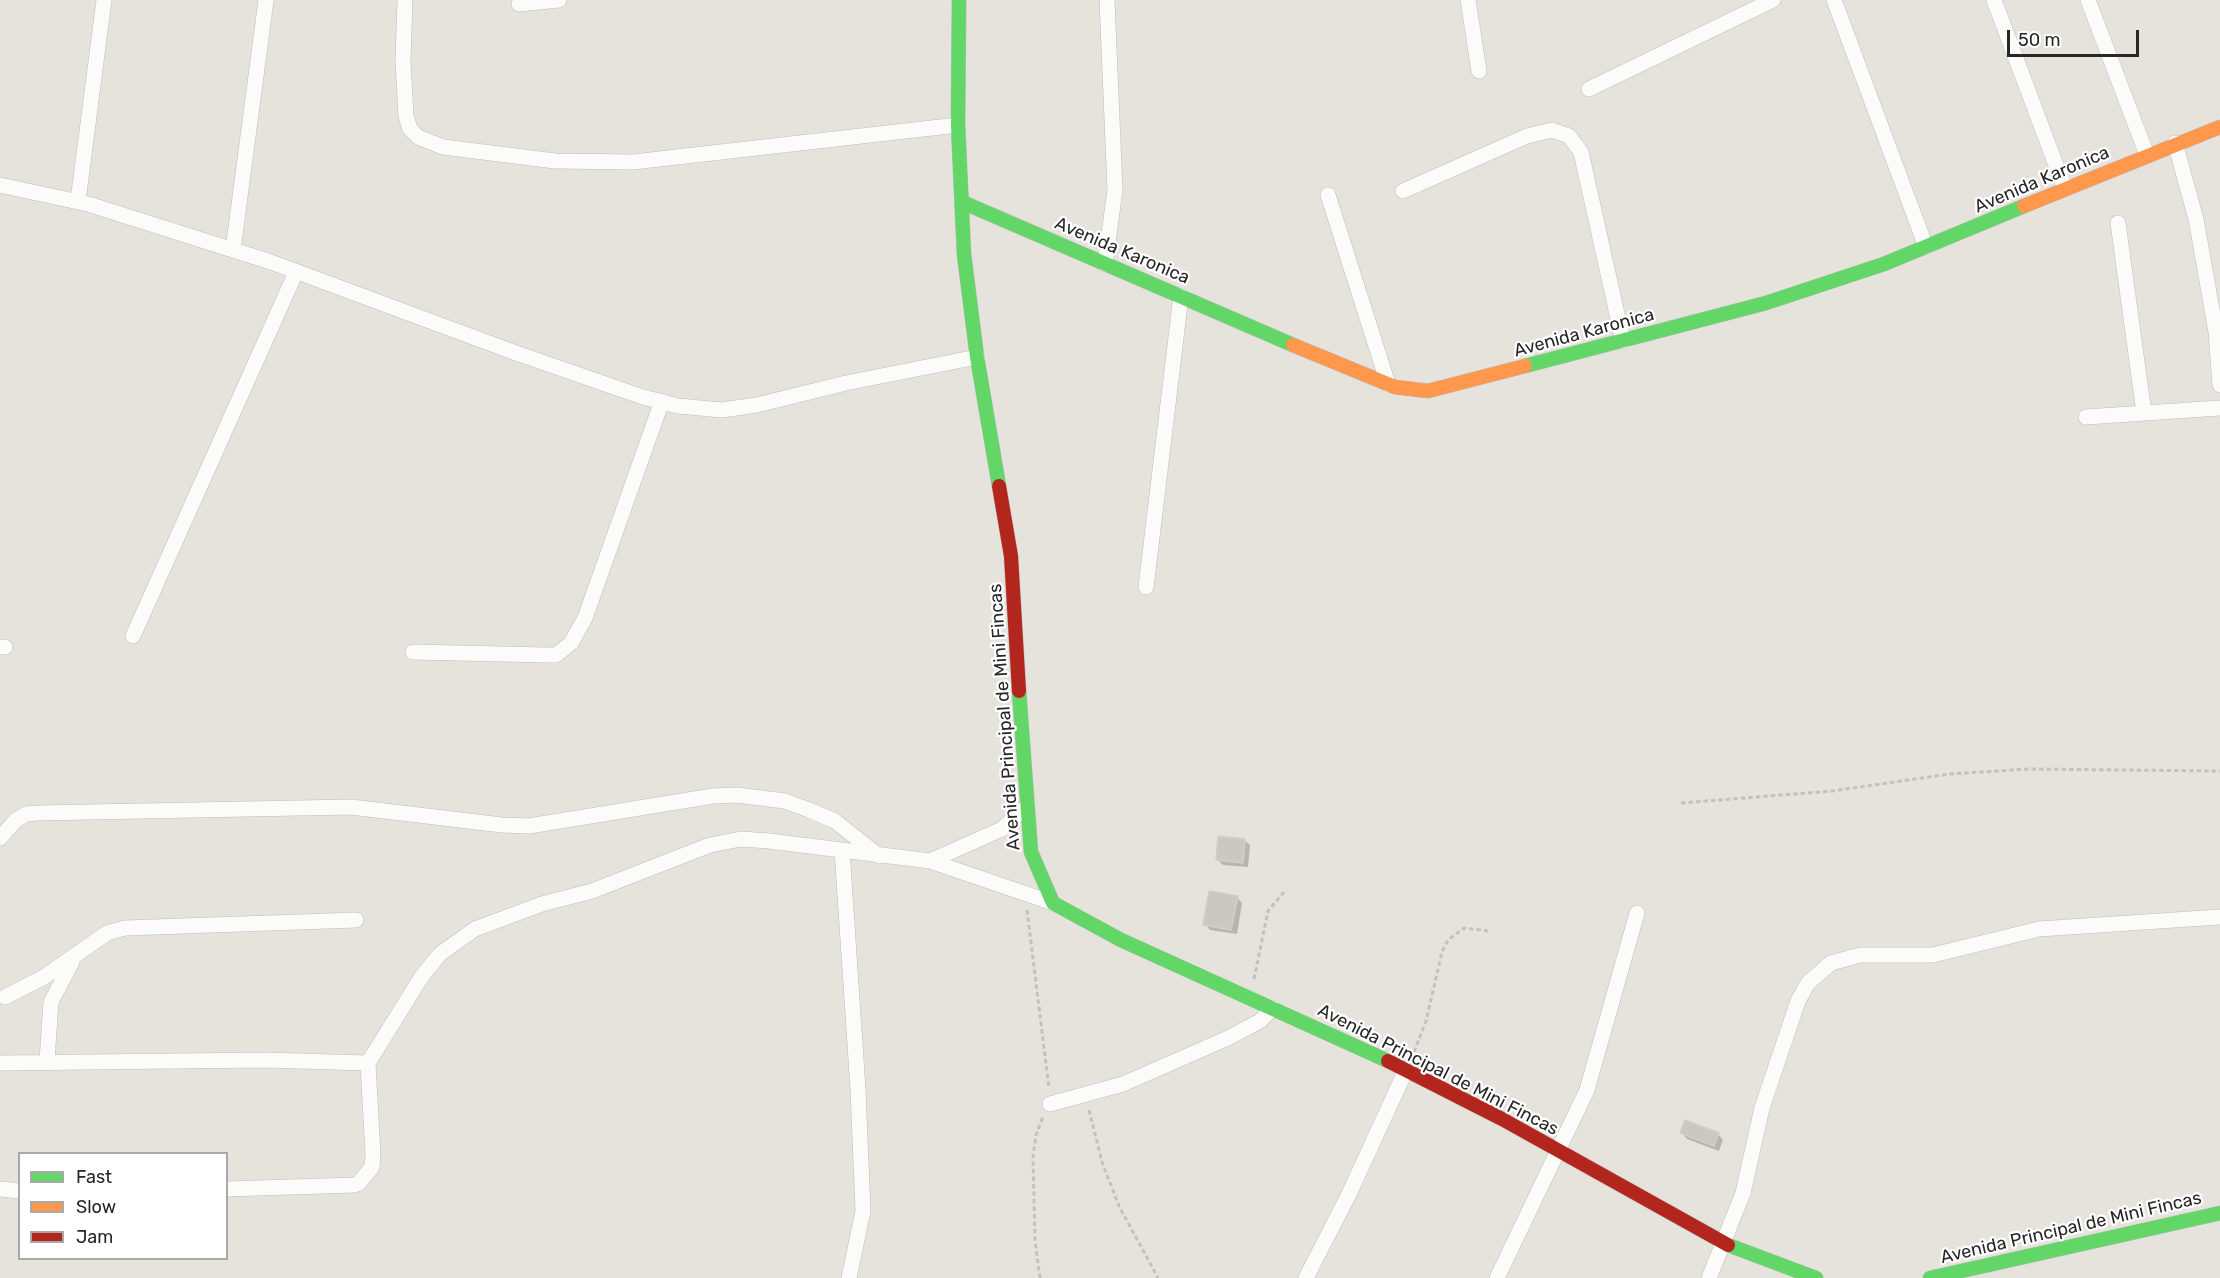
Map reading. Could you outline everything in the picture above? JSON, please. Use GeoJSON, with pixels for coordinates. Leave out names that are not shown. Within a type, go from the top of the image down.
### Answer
{"type":"FeatureCollection","features":[{"type":"Feature","properties":{"kind":"street"},"geometry":{"type":"LineString","coordinates":[[78,201],[104,0]]}},
{"type":"Feature","properties":{"kind":"street"},"geometry":{"type":"LineString","coordinates":[[233,250],[266,0]]}},
{"type":"Feature","properties":{"kind":"street"},"geometry":{"type":"LineString","coordinates":[[405,0],[403,61],[406,116],[410,129],[418,137],[443,147],[546,160],[633,162],[958,125]]}},
{"type":"Feature","properties":{"kind":"street"},"geometry":{"type":"LineString","coordinates":[[519,4],[560,0]]}},
{"type":"Feature","properties":{"kind":"street","name":"Avenida Principal de Mini Fincas"},"geometry":{"type":"LineString","coordinates":[[959,0],[958,125],[964,254],[977,357],[1011,556],[1026,807],[1031,852],[1038,875],[1053,903],[1122,940],[1361,1047],[1724,1242],[1755,1257],[1816,1278]]}},
{"type":"Feature","properties":{"kind":"street"},"geometry":{"type":"LineString","coordinates":[[1105,264],[1115,190],[1107,0]]}},
{"type":"Feature","properties":{"kind":"street"},"geometry":{"type":"LineString","coordinates":[[1468,0],[1479,71]]}},
{"type":"Feature","properties":{"kind":"street"},"geometry":{"type":"LineString","coordinates":[[1589,89],[1773,0]]}},
{"type":"Feature","properties":{"kind":"street"},"geometry":{"type":"LineString","coordinates":[[1834,0],[1926,247]]}},
{"type":"Feature","properties":{"kind":"street"},"geometry":{"type":"LineString","coordinates":[[1994,0],[2065,189]]}},
{"type":"Feature","properties":{"kind":"street"},"geometry":{"type":"LineString","coordinates":[[2088,0],[2147,155]]}},
{"type":"Feature","properties":{"kind":"street","name":"Avenida Karonica"},"geometry":{"type":"LineString","coordinates":[[962,202],[1388,384],[1412,391],[1447,388],[1766,303],[1884,264],[2175,143],[2220,127]]}},
{"type":"Feature","properties":{"kind":"street"},"geometry":{"type":"LineString","coordinates":[[1403,191],[1527,136],[1552,130],[1569,136],[1581,152],[1623,341]]}},
{"type":"Feature","properties":{"kind":"street"},"geometry":{"type":"LineString","coordinates":[[2175,143],[2196,219],[2216,306],[2220,385]]}},
{"type":"Feature","properties":{"kind":"street"},"geometry":{"type":"LineString","coordinates":[[0,186],[78,201],[233,250],[662,402],[701,409],[722,410],[977,357]]}},
{"type":"Feature","properties":{"kind":"street"},"geometry":{"type":"LineString","coordinates":[[1328,195],[1388,384]]}},
{"type":"Feature","properties":{"kind":"street"},"geometry":{"type":"LineString","coordinates":[[2118,223],[2144,413]]}},
{"type":"Feature","properties":{"kind":"street"},"geometry":{"type":"LineString","coordinates":[[133,636],[296,272]]}},
{"type":"Feature","properties":{"kind":"street"},"geometry":{"type":"LineString","coordinates":[[1146,586],[1181,296]]}},
{"type":"Feature","properties":{"kind":"street"},"geometry":{"type":"LineString","coordinates":[[413,652],[556,655],[571,643],[585,618],[662,402]]}},
{"type":"Feature","properties":{"kind":"street"},"geometry":{"type":"LineString","coordinates":[[2086,417],[2220,408]]}},
{"type":"Feature","properties":{"kind":"street"},"geometry":{"type":"LineString","coordinates":[[0,838],[16,820],[26,814],[38,813],[351,807],[502,825],[529,826],[713,796],[737,795],[785,801],[809,810],[852,832],[879,856]]}},
{"type":"Feature","properties":{"kind":"street"},"geometry":{"type":"LineString","coordinates":[[930,861],[1002,829],[1026,807]]}},
{"type":"Feature","properties":{"kind":"street"},"geometry":{"type":"LineString","coordinates":[[228,1189],[359,1183],[372,1167],[373,1155],[368,1063],[422,976],[453,943],[475,929],[542,904],[592,891],[710,845],[741,839],[930,861],[1053,903]]}},
{"type":"Feature","properties":{"kind":"street"},"geometry":{"type":"LineString","coordinates":[[842,850],[858,1089],[862,1211],[849,1278]]}},
{"type":"Feature","properties":{"kind":"street"},"geometry":{"type":"LineString","coordinates":[[1497,1278],[1587,1090],[1637,913]]}},
{"type":"Feature","properties":{"kind":"street"},"geometry":{"type":"LineString","coordinates":[[1709,1278],[1749,1170],[1762,1108],[1798,1001],[1808,983],[1831,963],[1860,955],[1933,955],[2039,929],[2220,917]]}},
{"type":"Feature","properties":{"kind":"street"},"geometry":{"type":"LineString","coordinates":[[5,998],[44,977],[107,933],[125,928],[356,920]]}},
{"type":"Feature","properties":{"kind":"street"},"geometry":{"type":"LineString","coordinates":[[47,1061],[51,1002],[78,953]]}},
{"type":"Feature","properties":{"kind":"street"},"geometry":{"type":"LineString","coordinates":[[1050,1104],[1123,1084],[1228,1038],[1260,1021],[1273,1008]]}},
{"type":"Feature","properties":{"kind":"street"},"geometry":{"type":"LineString","coordinates":[[0,1062],[265,1060],[368,1063]]}},
{"type":"Feature","properties":{"kind":"street"},"geometry":{"type":"LineString","coordinates":[[1306,1278],[1406,1070]]}},
{"type":"Feature","properties":{"kind":"street"},"geometry":{"type":"LineString","coordinates":[[0,1189],[18,1191]]}},
{"type":"Feature","properties":{"kind":"street","name":"Avenida Principal de Mini Fincas"},"geometry":{"type":"LineString","coordinates":[[1930,1278],[2220,1213]]}},
{"type":"Feature","properties":{"kind":"path"},"geometry":{"type":"LineString","coordinates":[[1682,803],[1832,791],[1950,774],[2029,769],[2220,771]]}},
{"type":"Feature","properties":{"kind":"path"},"geometry":{"type":"LineString","coordinates":[[1250,998],[1268,911],[1284,892]]}},
{"type":"Feature","properties":{"kind":"path"},"geometry":{"type":"LineString","coordinates":[[1025,894],[1050,1104],[1036,1135],[1033,1157],[1035,1240],[1040,1278]]}},
{"type":"Feature","properties":{"kind":"path"},"geometry":{"type":"LineString","coordinates":[[1406,1070],[1426,1021],[1442,952],[1448,939],[1464,928],[1488,931]]}},
{"type":"Feature","properties":{"kind":"path"},"geometry":{"type":"LineString","coordinates":[[1085,1094],[1102,1162],[1119,1206],[1158,1278]]}},
{"type":"Feature","properties":{"kind":"building"},"geometry":{"type":"Polygon","coordinates":[[[1218,836],[1245,839],[1243,863],[1216,860],[1218,836]]]}},
{"type":"Feature","properties":{"kind":"building"},"geometry":{"type":"Polygon","coordinates":[[[1209,891],[1238,896],[1231,930],[1203,925],[1209,891]]]}},
{"type":"Feature","properties":{"kind":"building"},"geometry":{"type":"Polygon","coordinates":[[[1685,1120],[1719,1133],[1714,1146],[1680,1133],[1685,1120]]]}},
{"type":"Feature","properties":{"kind":"traffic: fast"},"geometry":{"type":"LineString","coordinates":[[959,0],[958,125],[964,254],[977,357],[999,486]]}},
{"type":"Feature","properties":{"kind":"traffic: fast"},"geometry":{"type":"LineString","coordinates":[[962,202],[1293,345]]}},
{"type":"Feature","properties":{"kind":"traffic: fast"},"geometry":{"type":"LineString","coordinates":[[1525,366],[1766,303],[1884,264],[2024,206]]}},
{"type":"Feature","properties":{"kind":"traffic: fast"},"geometry":{"type":"LineString","coordinates":[[1019,691],[1031,852],[1053,903],[1121,940],[1388,1061]]}},
{"type":"Feature","properties":{"kind":"traffic: fast"},"geometry":{"type":"LineString","coordinates":[[1930,1278],[2220,1213]]}},
{"type":"Feature","properties":{"kind":"traffic: fast"},"geometry":{"type":"LineString","coordinates":[[1728,1245],[1816,1278]]}},
{"type":"Feature","properties":{"kind":"traffic: slow"},"geometry":{"type":"LineString","coordinates":[[2024,206],[2220,127]]}},
{"type":"Feature","properties":{"kind":"traffic: slow"},"geometry":{"type":"LineString","coordinates":[[1293,345],[1395,387],[1428,391],[1525,366]]}},
{"type":"Feature","properties":{"kind":"traffic: jam"},"geometry":{"type":"LineString","coordinates":[[999,486],[1011,556],[1019,691]]}},
{"type":"Feature","properties":{"kind":"traffic: jam"},"geometry":{"type":"LineString","coordinates":[[1388,1061],[1502,1119],[1728,1245]]}}]}
